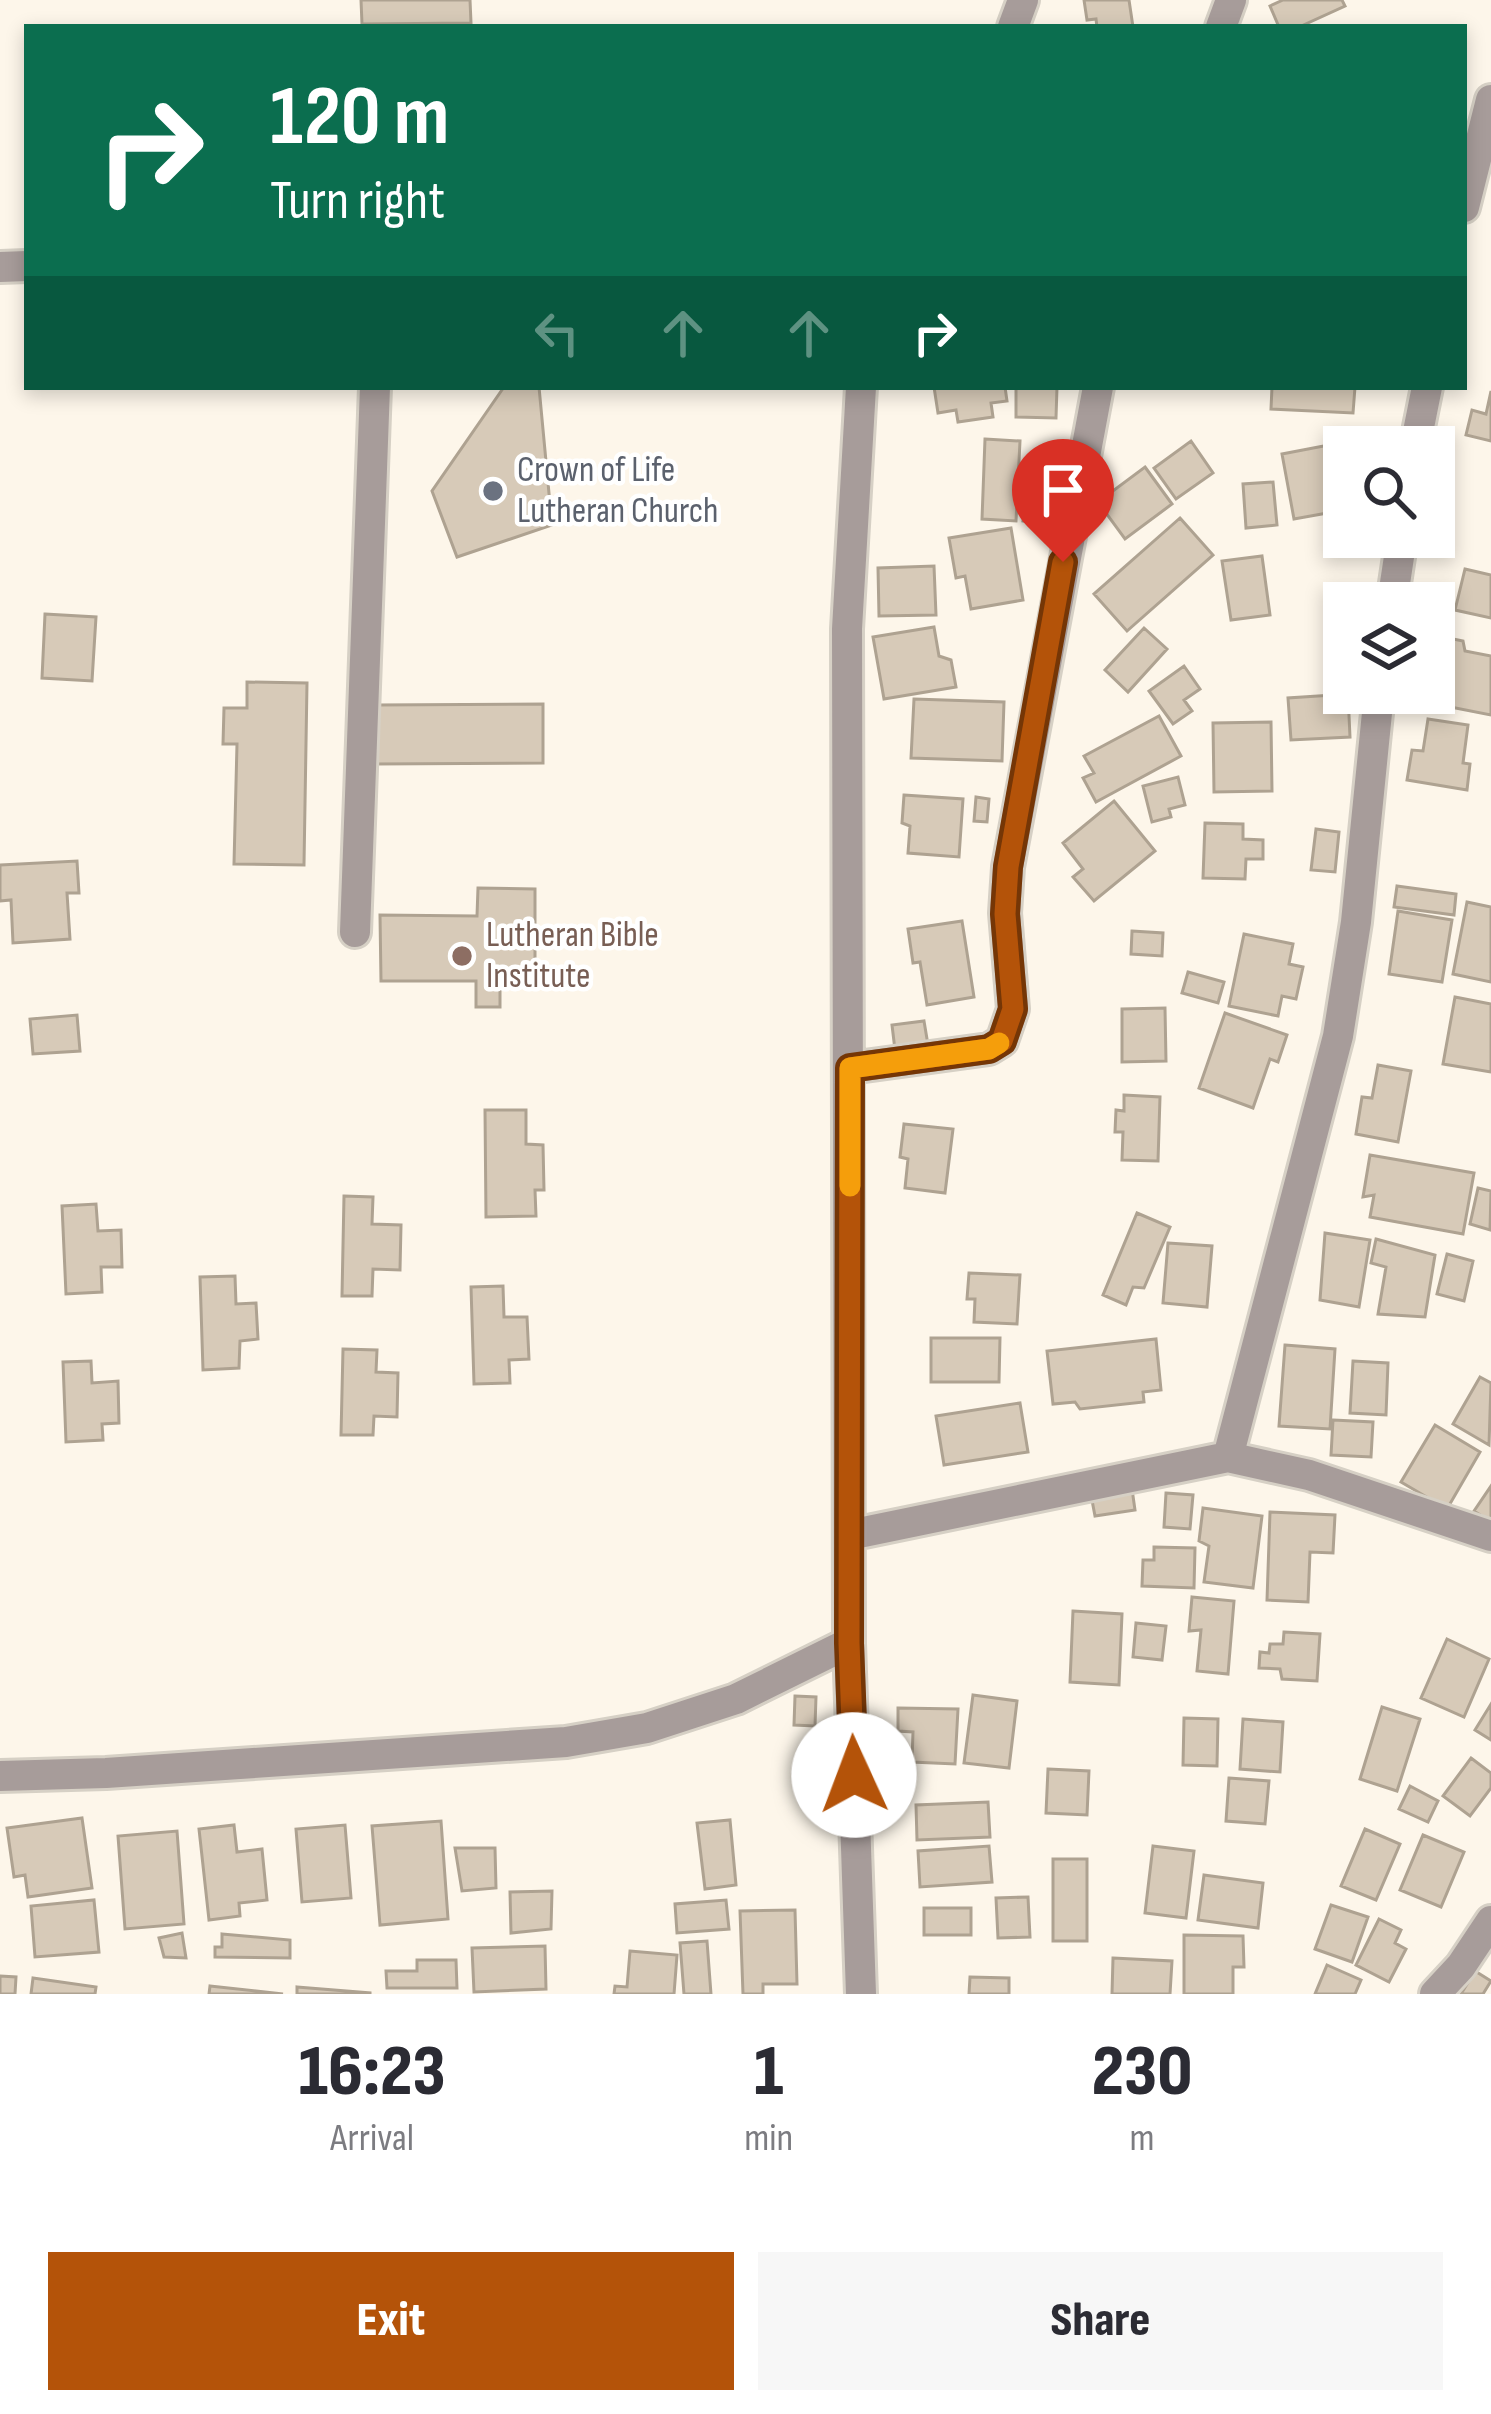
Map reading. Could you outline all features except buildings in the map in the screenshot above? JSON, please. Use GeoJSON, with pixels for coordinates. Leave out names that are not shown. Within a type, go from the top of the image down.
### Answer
{"type":"FeatureCollection","features":[{"type":"Feature","properties":{"kind":"street"},"geometry":{"type":"LineString","coordinates":[[1467,195],[1491,100]]}},
{"type":"Feature","properties":{"kind":"street"},"geometry":{"type":"LineString","coordinates":[[355,932],[375,390]]}},
{"type":"Feature","properties":{"kind":"street"},"geometry":{"type":"LineString","coordinates":[[861,390],[848,629],[849,1643],[861,1994]]}},
{"type":"Feature","properties":{"kind":"street"},"geometry":{"type":"LineString","coordinates":[[850,1068],[989,1049],[1002,1041],[1010,1027],[1008,867],[1097,390]]}},
{"type":"Feature","properties":{"kind":"street"},"geometry":{"type":"LineString","coordinates":[[1419,426],[1426,390]]}},
{"type":"Feature","properties":{"kind":"street"},"geometry":{"type":"LineString","coordinates":[[1228,1457],[1338,1036],[1376,714]]}},
{"type":"Feature","properties":{"kind":"street"},"geometry":{"type":"LineString","coordinates":[[849,1534],[1228,1457],[1309,1475],[1491,1536]]}},
{"type":"Feature","properties":{"kind":"street"},"geometry":{"type":"LineString","coordinates":[[0,1776],[566,1742],[647,1727],[736,1699],[849,1643]]}},
{"type":"Feature","properties":{"kind":"street"},"geometry":{"type":"LineString","coordinates":[[1435,1994],[1491,1922]]}},
{"type":"Feature","properties":{"kind":"slow traffic"},"geometry":{"type":"LineString","coordinates":[[850,1186],[850,1068],[989,1049],[999,1043]]}},
{"type":"Feature","properties":{"kind":"place","name":"Crown of Life Lutheran Church"},"geometry":{"type":"Point","coordinates":[493,491]}},
{"type":"Feature","properties":{"kind":"place","name":"Lutheran Bible Institute"},"geometry":{"type":"Point","coordinates":[462,956]}},
{"type":"Feature","properties":{"kind":"route"},"geometry":{"type":"LineString","coordinates":[[854,1775],[849,1643],[850,1068],[989,1049],[1002,1041],[1010,1027],[1008,867],[1063,562]]}}]}
